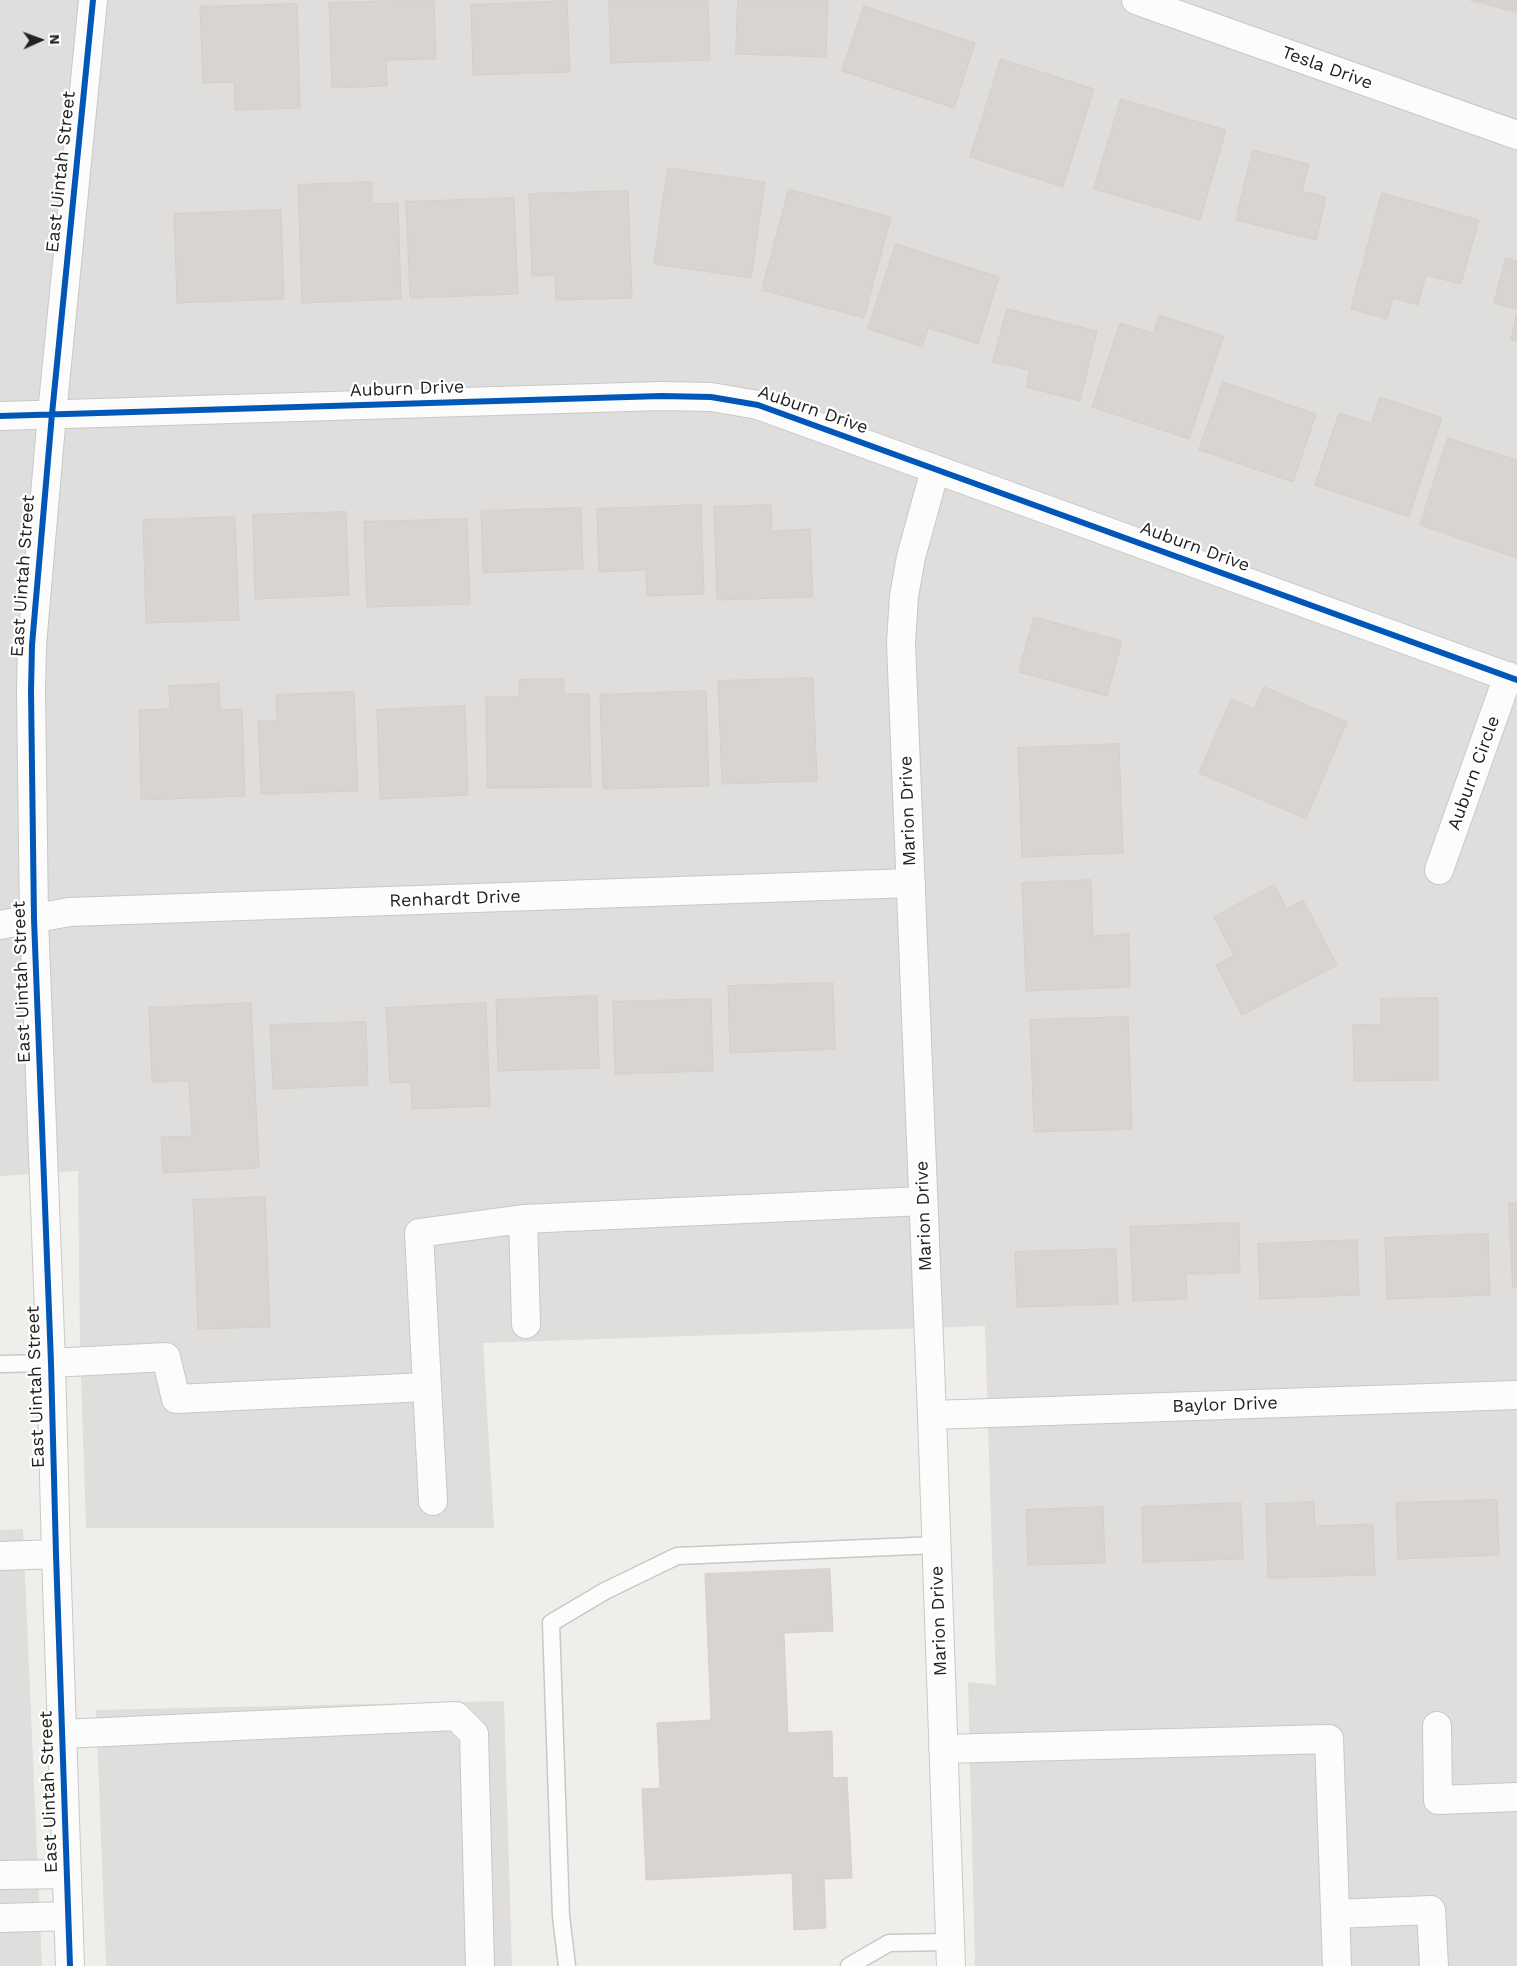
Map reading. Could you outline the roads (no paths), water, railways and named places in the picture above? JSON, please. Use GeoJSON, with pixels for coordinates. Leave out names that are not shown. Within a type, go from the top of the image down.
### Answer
{"type":"FeatureCollection","features":[{"type":"Feature","properties":{"kind":"street","name":"East Uintah Street"},"geometry":{"type":"LineString","coordinates":[[70,1966],[56,1554],[52,1363],[34,919],[30,691],[32,645],[52,414],[93,0]]}},
{"type":"Feature","properties":{"kind":"street","name":"Tesla Drive"},"geometry":{"type":"LineString","coordinates":[[1136,0],[1517,135]]}},
{"type":"Feature","properties":{"kind":"street","name":"Auburn Drive"},"geometry":{"type":"LineString","coordinates":[[0,416],[641,397],[711,397],[758,405],[1513,678]]}},
{"type":"Feature","properties":{"kind":"street","name":"Marion Drive"},"geometry":{"type":"LineString","coordinates":[[935,470],[911,556],[904,596],[901,642],[937,1545],[950,1954]]}},
{"type":"Feature","properties":{"kind":"street","name":"Auburn Circle"},"geometry":{"type":"LineString","coordinates":[[1439,870],[1513,678]]}},
{"type":"Feature","properties":{"kind":"street","name":"Renhardt Drive"},"geometry":{"type":"LineString","coordinates":[[0,925],[69,912],[911,883]]}},
{"type":"Feature","properties":{"kind":"street"},"geometry":{"type":"LineString","coordinates":[[432,1501],[419,1233],[523,1218],[923,1201]]}},
{"type":"Feature","properties":{"kind":"street"},"geometry":{"type":"LineString","coordinates":[[523,1218],[526,1324]]}},
{"type":"Feature","properties":{"kind":"street"},"geometry":{"type":"LineString","coordinates":[[52,1363],[166,1358],[176,1399],[427,1387]]}},
{"type":"Feature","properties":{"kind":"street","name":"Baylor Drive"},"geometry":{"type":"LineString","coordinates":[[932,1415],[1517,1396]]}},
{"type":"Feature","properties":{"kind":"street"},"geometry":{"type":"LineString","coordinates":[[0,1556],[56,1554]]}},
{"type":"Feature","properties":{"kind":"street"},"geometry":{"type":"LineString","coordinates":[[62,1734],[456,1716],[474,1734],[480,1966]]}},
{"type":"Feature","properties":{"kind":"street"},"geometry":{"type":"LineString","coordinates":[[1436,1726],[1438,1800],[1517,1797]]}},
{"type":"Feature","properties":{"kind":"street"},"geometry":{"type":"LineString","coordinates":[[943,1749],[1329,1739],[1337,1966]]}},
{"type":"Feature","properties":{"kind":"street"},"geometry":{"type":"LineString","coordinates":[[0,1875],[67,1874]]}},
{"type":"Feature","properties":{"kind":"street"},"geometry":{"type":"LineString","coordinates":[[1336,1914],[1431,1910],[1434,1966]]}},
{"type":"Feature","properties":{"kind":"street"},"geometry":{"type":"LineString","coordinates":[[0,1918],[68,1916]]}},
{"type":"Feature","properties":{"kind":"lane"},"geometry":{"type":"LineString","coordinates":[[0,1364],[52,1363]]}},
{"type":"Feature","properties":{"kind":"lane"},"geometry":{"type":"LineString","coordinates":[[568,1966],[561,1916],[551,1623],[604,1590],[677,1556],[937,1545]]}},
{"type":"Feature","properties":{"kind":"lane"},"geometry":{"type":"LineString","coordinates":[[849,1966],[889,1943],[950,1954]]}}]}
